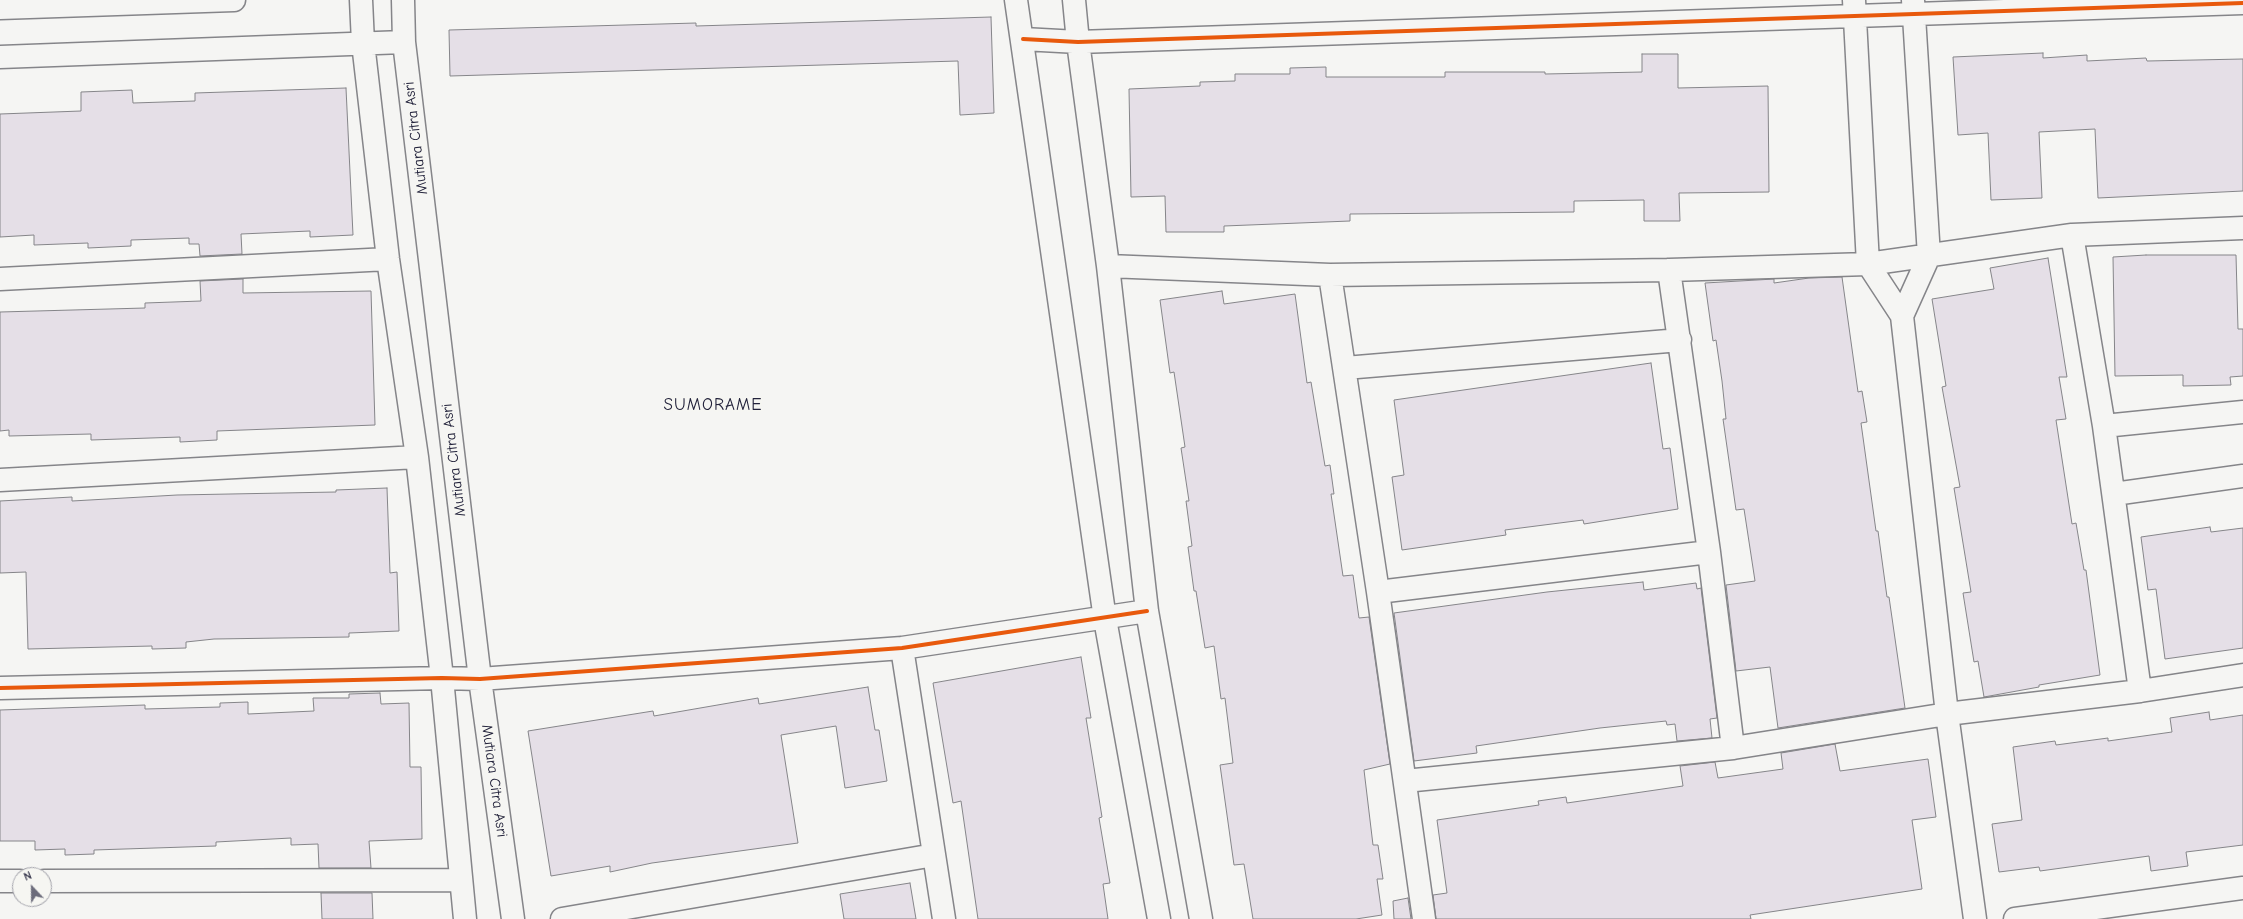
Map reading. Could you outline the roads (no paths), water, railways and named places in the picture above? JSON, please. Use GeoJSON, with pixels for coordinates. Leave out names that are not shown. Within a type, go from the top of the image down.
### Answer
{"type":"FeatureCollection","features":[{"type":"Feature","properties":{"kind":"street"},"geometry":{"type":"LineString","coordinates":[[0,8],[234,0]]}},
{"type":"Feature","properties":{"kind":"street"},"geometry":{"type":"LineString","coordinates":[[361,0],[363,43],[388,259],[417,457],[442,678],[465,919]]}},
{"type":"Feature","properties":{"kind":"street","name":"Mutiara Citra Asri"},"geometry":{"type":"LineString","coordinates":[[403,0],[404,42],[480,679],[513,919]]}},
{"type":"Feature","properties":{"kind":"street"},"geometry":{"type":"LineString","coordinates":[[1016,0],[1023,39],[1104,619],[1159,919]]}},
{"type":"Feature","properties":{"kind":"street"},"geometry":{"type":"LineString","coordinates":[[1074,0],[1078,42],[1108,266],[1148,611],[1201,919]]}},
{"type":"Feature","properties":{"kind":"street"},"geometry":{"type":"LineString","coordinates":[[1023,39],[1078,42],[1855,8],[2243,3]]}},
{"type":"Feature","properties":{"kind":"street"},"geometry":{"type":"LineString","coordinates":[[1902,316],[1928,256],[1913,7]]}},
{"type":"Feature","properties":{"kind":"street"},"geometry":{"type":"LineString","coordinates":[[1855,8],[1868,264],[1902,316],[1947,714],[1975,919]]}},
{"type":"Feature","properties":{"kind":"street"},"geometry":{"type":"LineString","coordinates":[[0,57],[404,42]]}},
{"type":"Feature","properties":{"kind":"street"},"geometry":{"type":"LineString","coordinates":[[1108,266],[1330,275],[1669,270],[1868,264],[2072,235],[2243,228]]}},
{"type":"Feature","properties":{"kind":"street"},"geometry":{"type":"LineString","coordinates":[[2072,235],[2104,426],[2140,691]]}},
{"type":"Feature","properties":{"kind":"street"},"geometry":{"type":"LineString","coordinates":[[0,279],[388,259]]}},
{"type":"Feature","properties":{"kind":"street"},"geometry":{"type":"LineString","coordinates":[[1669,270],[1709,552],[1733,748]]}},
{"type":"Feature","properties":{"kind":"street"},"geometry":{"type":"LineString","coordinates":[[1330,275],[1378,592],[1424,919]]}},
{"type":"Feature","properties":{"kind":"street"},"geometry":{"type":"LineString","coordinates":[[1345,368],[1680,340]]}},
{"type":"Feature","properties":{"kind":"street"},"geometry":{"type":"LineString","coordinates":[[2104,426],[2243,412]]}},
{"type":"Feature","properties":{"kind":"street"},"geometry":{"type":"LineString","coordinates":[[0,480],[417,457]]}},
{"type":"Feature","properties":{"kind":"street"},"geometry":{"type":"LineString","coordinates":[[2114,494],[2243,476]]}},
{"type":"Feature","properties":{"kind":"street"},"geometry":{"type":"LineString","coordinates":[[1378,592],[1709,552]]}},
{"type":"Feature","properties":{"kind":"street"},"geometry":{"type":"LineString","coordinates":[[0,688],[442,678],[480,679],[902,648],[1104,619],[1148,611]]}},
{"type":"Feature","properties":{"kind":"street"},"geometry":{"type":"LineString","coordinates":[[902,648],[944,919]]}},
{"type":"Feature","properties":{"kind":"street"},"geometry":{"type":"LineString","coordinates":[[1404,782],[1733,748],[1947,714],[2140,691],[2243,675]]}},
{"type":"Feature","properties":{"kind":"street"},"geometry":{"type":"LineString","coordinates":[[562,919],[934,855]]}},
{"type":"Feature","properties":{"kind":"street"},"geometry":{"type":"LineString","coordinates":[[52,881],[461,880]]}},
{"type":"Feature","properties":{"kind":"street"},"geometry":{"type":"LineString","coordinates":[[0,881],[12,881]]}},
{"type":"Feature","properties":{"kind":"street"},"geometry":{"type":"LineString","coordinates":[[2015,919],[2243,888]]}},
{"type":"Feature","properties":{"kind":"district","name":"SUMORAME"},"geometry":{"type":"Point","coordinates":[713,405]}}]}
